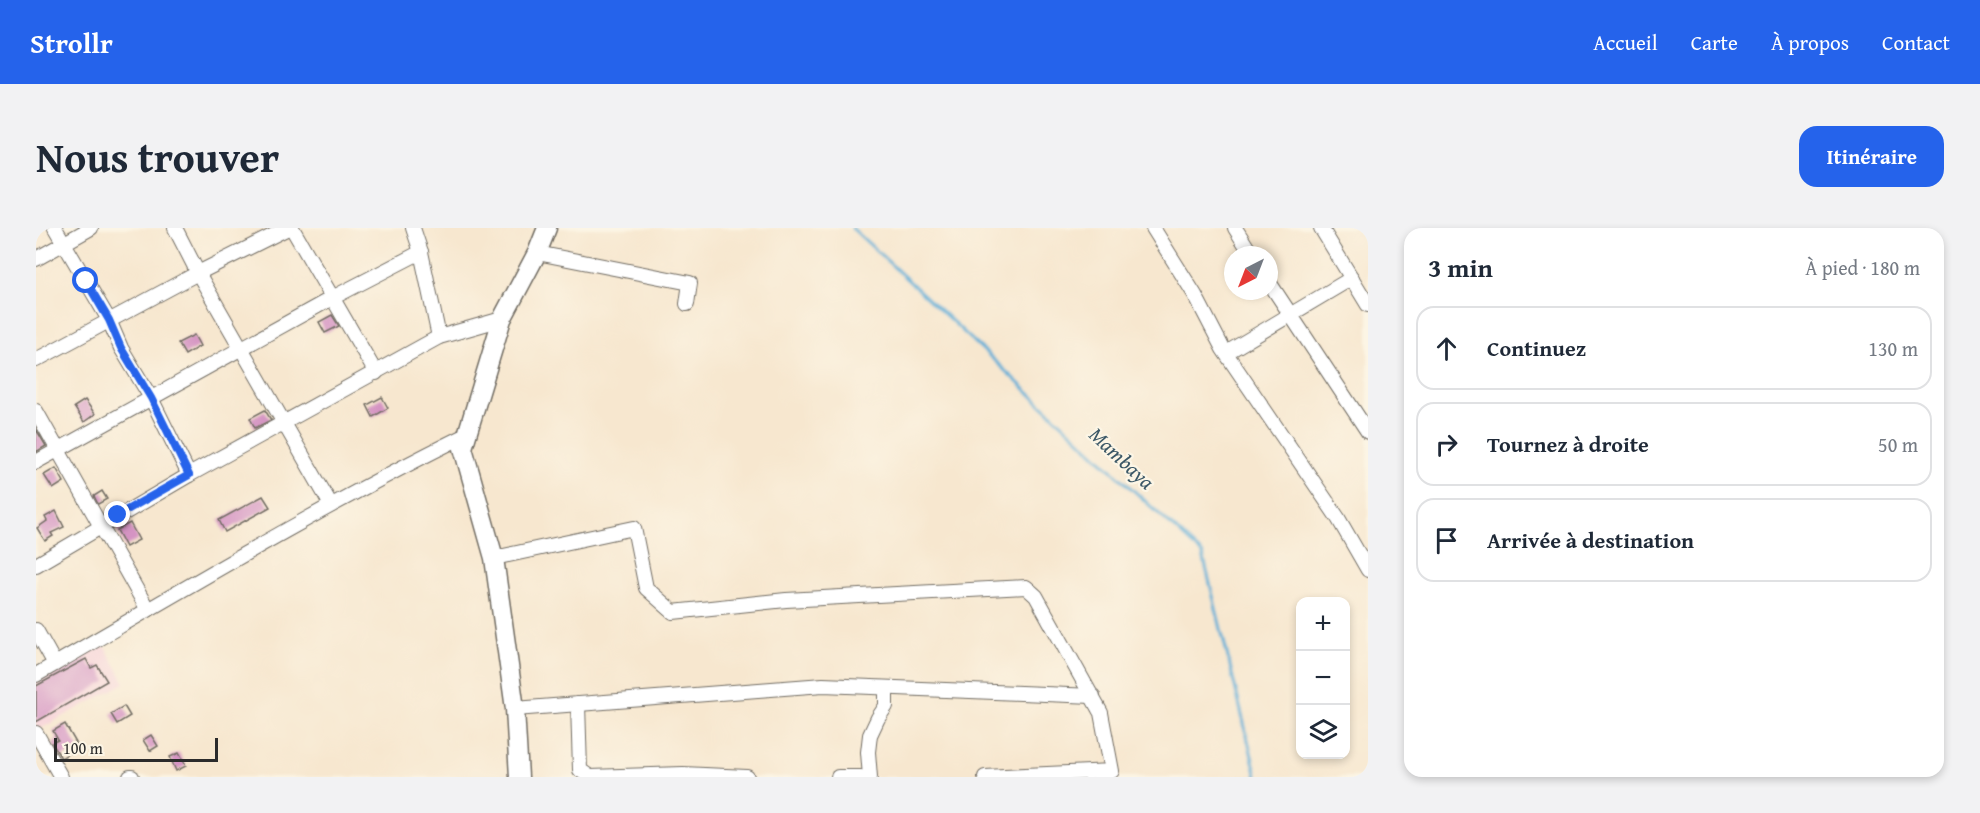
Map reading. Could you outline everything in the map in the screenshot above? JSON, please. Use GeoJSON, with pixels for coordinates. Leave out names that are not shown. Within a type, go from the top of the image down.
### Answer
{"type":"FeatureCollection","features":[{"type":"Feature","properties":{"kind":"street"},"geometry":{"type":"LineString","coordinates":[[55,228],[109,320],[121,348],[151,398],[189,475]]}},
{"type":"Feature","properties":{"kind":"street"},"geometry":{"type":"LineString","coordinates":[[36,259],[91,228]]}},
{"type":"Feature","properties":{"kind":"street"},"geometry":{"type":"LineString","coordinates":[[174,228],[331,505]]}},
{"type":"Feature","properties":{"kind":"street"},"geometry":{"type":"LineString","coordinates":[[36,360],[198,273],[290,228],[334,297],[376,373]]}},
{"type":"Feature","properties":{"kind":"street"},"geometry":{"type":"LineString","coordinates":[[413,228],[422,252],[440,337]]}},
{"type":"Feature","properties":{"kind":"street"},"geometry":{"type":"LineString","coordinates":[[519,777],[515,709],[494,558],[463,448],[502,320],[537,253],[547,228]]}},
{"type":"Feature","properties":{"kind":"street"},"geometry":{"type":"LineString","coordinates":[[1153,228],[1195,295],[1226,353],[1338,518],[1368,570]]}},
{"type":"Feature","properties":{"kind":"street"},"geometry":{"type":"LineString","coordinates":[[1235,228],[1246,246]]}},
{"type":"Feature","properties":{"kind":"street"},"geometry":{"type":"LineString","coordinates":[[1321,228],[1368,305]]}},
{"type":"Feature","properties":{"kind":"street"},"geometry":{"type":"LineString","coordinates":[[36,462],[334,297],[422,252]]}},
{"type":"Feature","properties":{"kind":"street"},"geometry":{"type":"LineString","coordinates":[[537,253],[690,283],[687,304]]}},
{"type":"Feature","properties":{"kind":"street"},"geometry":{"type":"LineString","coordinates":[[1226,353],[1352,278]]}},
{"type":"Feature","properties":{"kind":"street"},"geometry":{"type":"LineString","coordinates":[[1278,296],[1368,432]]}},
{"type":"Feature","properties":{"kind":"street"},"geometry":{"type":"LineString","coordinates":[[36,565],[189,475],[440,337],[502,320]]}},
{"type":"Feature","properties":{"kind":"street"},"geometry":{"type":"LineString","coordinates":[[36,411],[148,610]]}},
{"type":"Feature","properties":{"kind":"street"},"geometry":{"type":"LineString","coordinates":[[36,675],[331,505],[466,435]]}},
{"type":"Feature","properties":{"kind":"street"},"geometry":{"type":"LineString","coordinates":[[494,558],[634,528],[646,588],[673,612],[786,600],[1026,587],[1036,597],[1101,713],[1112,771],[985,777]]}},
{"type":"Feature","properties":{"kind":"street"},"geometry":{"type":"LineString","coordinates":[[36,630],[55,664]]}},
{"type":"Feature","properties":{"kind":"street"},"geometry":{"type":"LineString","coordinates":[[515,709],[823,685],[1093,696]]}},
{"type":"Feature","properties":{"kind":"street"},"geometry":{"type":"LineString","coordinates":[[870,777],[868,752],[870,735],[886,706],[886,688]]}},
{"type":"Feature","properties":{"kind":"street"},"geometry":{"type":"LineString","coordinates":[[578,704],[580,770],[590,777],[683,774],[747,777]]}},
{"type":"Feature","properties":{"kind":"street"},"geometry":{"type":"LineString","coordinates":[[36,733],[61,777]]}},
{"type":"Feature","properties":{"kind":"street"},"geometry":{"type":"LineString","coordinates":[[838,777],[861,777]]}},
{"type":"Feature","properties":{"kind":"shaded area"},"geometry":{"type":"Polygon","coordinates":[[[104,645],[125,683],[38,730],[36,726],[36,682],[104,645]]]}},
{"type":"Feature","properties":{"kind":"building"},"geometry":{"type":"Polygon","coordinates":[[[332,315],[339,326],[325,333],[319,322],[332,315]]]}},
{"type":"Feature","properties":{"kind":"building"},"geometry":{"type":"Polygon","coordinates":[[[194,335],[200,346],[185,355],[178,343],[194,335]]]}},
{"type":"Feature","properties":{"kind":"building"},"geometry":{"type":"Polygon","coordinates":[[[382,397],[388,408],[373,417],[367,405],[382,397]]]}},
{"type":"Feature","properties":{"kind":"building"},"geometry":{"type":"Polygon","coordinates":[[[85,400],[95,414],[84,422],[74,407],[85,400]]]}},
{"type":"Feature","properties":{"kind":"building"},"geometry":{"type":"Polygon","coordinates":[[[265,410],[271,420],[255,428],[250,418],[265,410]]]}},
{"type":"Feature","properties":{"kind":"building"},"geometry":{"type":"Polygon","coordinates":[[[36,429],[46,446],[36,452],[36,429]]]}},
{"type":"Feature","properties":{"kind":"building"},"geometry":{"type":"Polygon","coordinates":[[[56,468],[64,482],[53,489],[44,475],[56,468]]]}},
{"type":"Feature","properties":{"kind":"building"},"geometry":{"type":"Polygon","coordinates":[[[102,491],[107,499],[98,504],[94,496],[102,491]]]}},
{"type":"Feature","properties":{"kind":"building"},"geometry":{"type":"Polygon","coordinates":[[[263,496],[270,507],[225,532],[219,520],[263,496]]]}},
{"type":"Feature","properties":{"kind":"building"},"geometry":{"type":"Polygon","coordinates":[[[56,511],[64,527],[51,533],[53,536],[45,541],[37,528],[47,521],[45,517],[56,511]]]}},
{"type":"Feature","properties":{"kind":"building"},"geometry":{"type":"Polygon","coordinates":[[[130,523],[139,540],[126,547],[117,530],[130,523]]]}},
{"type":"Feature","properties":{"kind":"building"},"geometry":{"type":"Polygon","coordinates":[[[86,659],[91,668],[97,665],[107,681],[36,722],[36,686],[86,659]]]}},
{"type":"Feature","properties":{"kind":"building"},"geometry":{"type":"Polygon","coordinates":[[[124,706],[130,716],[117,724],[111,714],[124,706]]]}},
{"type":"Feature","properties":{"kind":"building"},"geometry":{"type":"Polygon","coordinates":[[[65,724],[79,748],[61,758],[52,743],[58,740],[53,731],[65,724]]]}},
{"type":"Feature","properties":{"kind":"building"},"geometry":{"type":"Polygon","coordinates":[[[151,735],[158,746],[150,751],[143,740],[151,735]]]}},
{"type":"Feature","properties":{"kind":"building"},"geometry":{"type":"Polygon","coordinates":[[[179,753],[186,766],[176,771],[170,757],[179,753]]]}},
{"type":"Feature","properties":{"kind":"waterway","name":"Mambaya"},"geometry":{"type":"LineString","coordinates":[[852,228],[1203,555],[1257,777]]}},
{"type":"Feature","properties":{"kind":"route"},"geometry":{"type":"LineString","coordinates":[[86,281],[109,320],[121,348],[151,398],[189,475],[118,515]]}}]}
